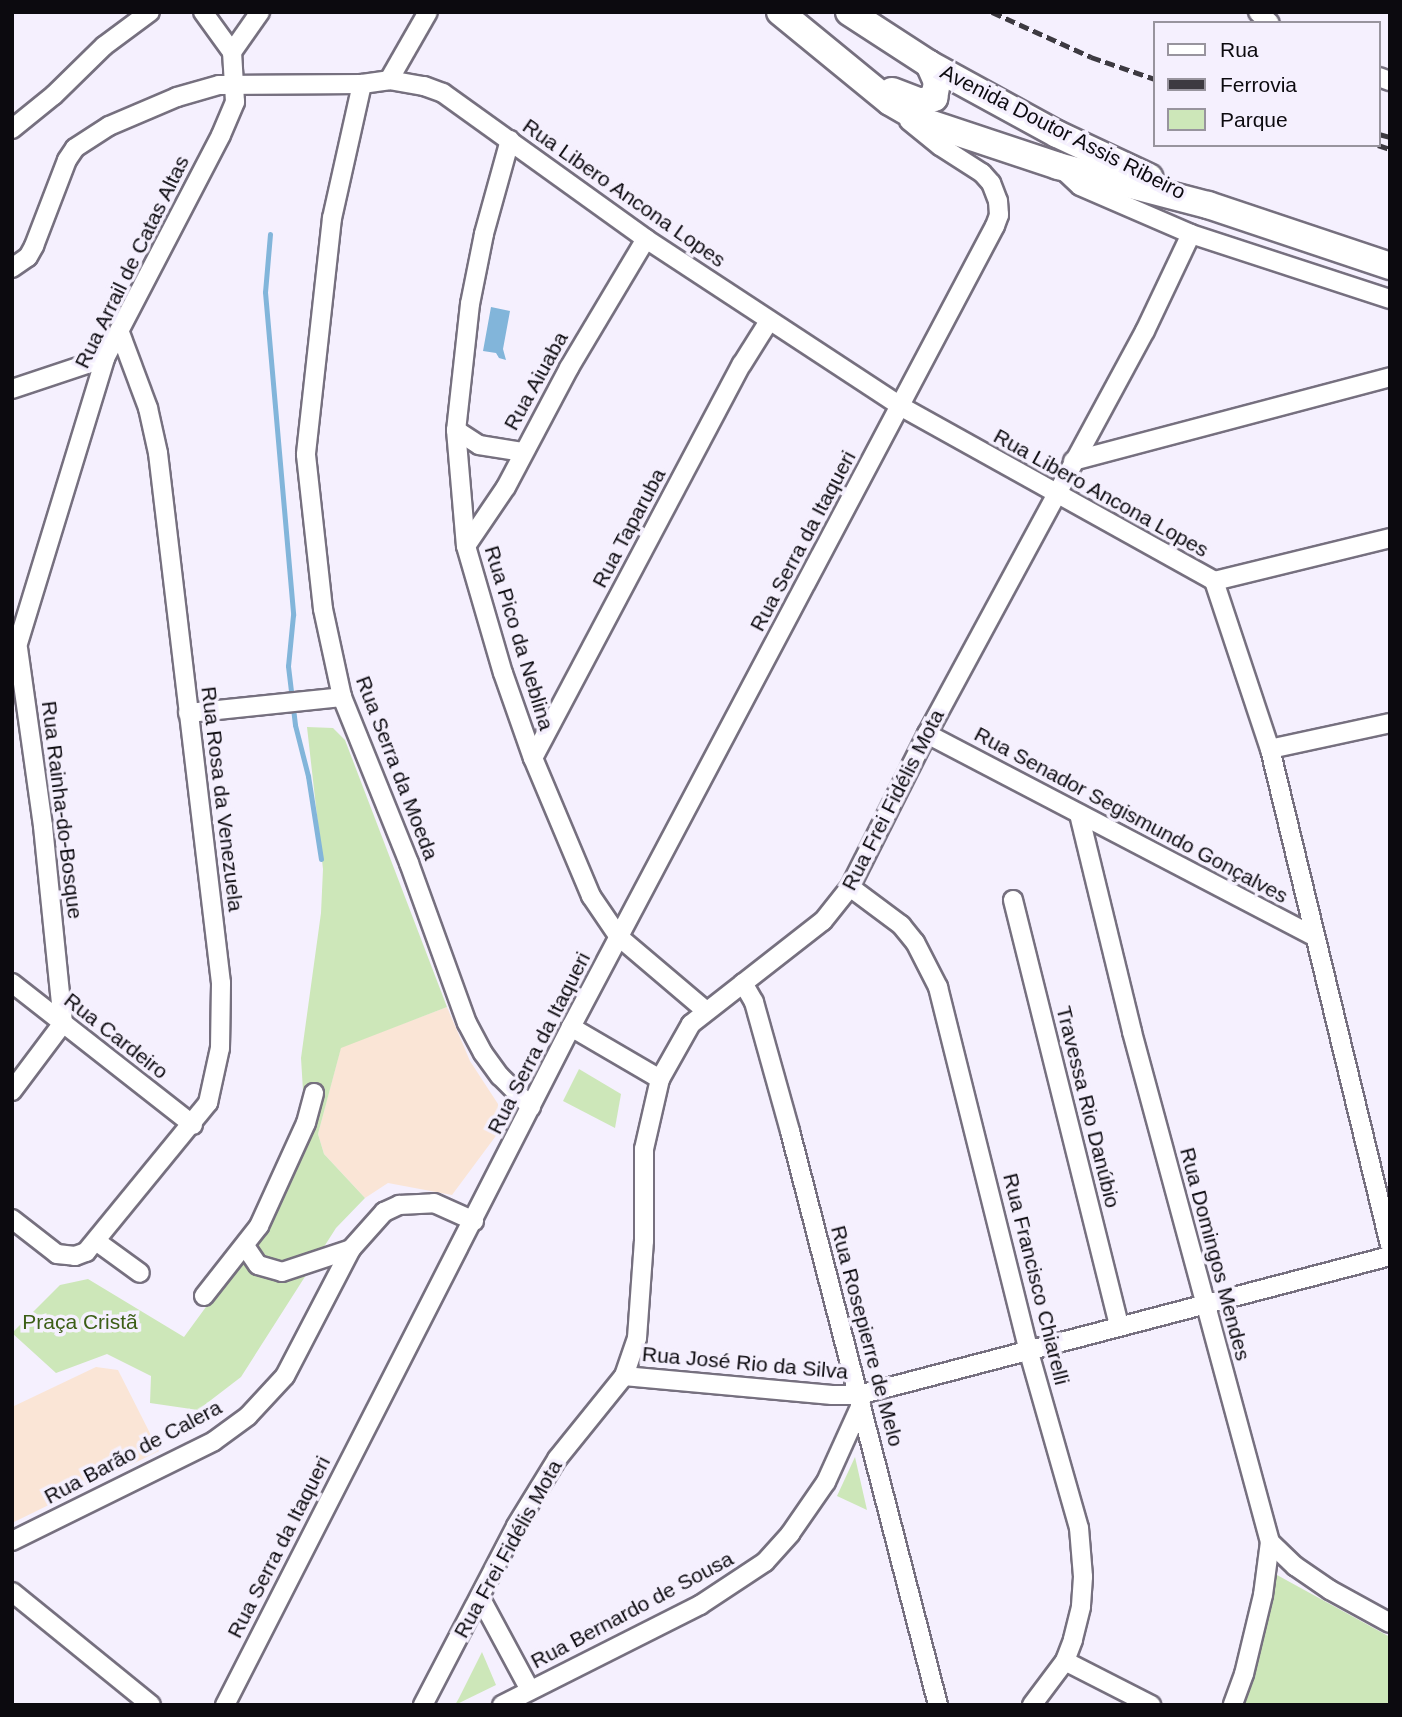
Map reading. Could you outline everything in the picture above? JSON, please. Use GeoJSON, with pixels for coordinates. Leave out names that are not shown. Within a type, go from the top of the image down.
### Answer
{"type":"FeatureCollection","features":[{"type":"Feature","properties":{"kind":"main road"},"geometry":{"type":"LineString","coordinates":[[780,12],[845,65],[920,102],[929,101],[938,92],[936,76],[929,64]]}},
{"type":"Feature","properties":{"kind":"main road","name":"Avenida Doutor Assis Ribeiro"},"geometry":{"type":"LineString","coordinates":[[849,12],[929,64],[1057,134],[1208,205]]}},
{"type":"Feature","properties":{"kind":"main road","name":"Avenida Doutor Assis Ribeiro"},"geometry":{"type":"LineString","coordinates":[[845,65],[890,102],[943,129],[1058,166],[1208,205]]}},
{"type":"Feature","properties":{"kind":"main road"},"geometry":{"type":"LineString","coordinates":[[1208,205],[1390,266]]}},
{"type":"Feature","properties":{"kind":"street"},"geometry":{"type":"LineString","coordinates":[[12,129],[54,95],[104,46],[150,12]]}},
{"type":"Feature","properties":{"kind":"street"},"geometry":{"type":"LineString","coordinates":[[203,12],[232,52],[260,12]]}},
{"type":"Feature","properties":{"kind":"street"},"geometry":{"type":"LineString","coordinates":[[389,80],[428,12]]}},
{"type":"Feature","properties":{"kind":"street","name":"Rua Arrail de Catas Altas"},"geometry":{"type":"LineString","coordinates":[[12,663],[105,358],[230,116],[236,84],[232,52]]}},
{"type":"Feature","properties":{"kind":"street","name":"Rua Libero Ancona Lopes"},"geometry":{"type":"LineString","coordinates":[[12,268],[28,257],[60,173],[75,148],[89,137],[177,97],[219,85],[236,84],[362,84],[389,80],[424,86],[443,93],[646,239],[900,406],[1214,582],[1270,749],[1390,1245]]}},
{"type":"Feature","properties":{"kind":"street","name":"Rua Serra da Moeda"},"geometry":{"type":"LineString","coordinates":[[362,84],[332,218],[306,455],[335,698],[409,863],[467,1023],[483,1054],[500,1076],[531,1107]]}},
{"type":"Feature","properties":{"kind":"street","name":"Rua Serra da Itaqueri"},"geometry":{"type":"LineString","coordinates":[[225,1705],[474,1222],[571,1027],[999,215],[997,193],[982,173],[918,130],[890,102]]}},
{"type":"Feature","properties":{"kind":"street","name":"Rua Pico da Neblina"},"geometry":{"type":"LineString","coordinates":[[510,141],[484,234],[470,304],[456,430],[466,546],[503,673],[533,758],[591,896],[619,937],[705,1010]]}},
{"type":"Feature","properties":{"kind":"street"},"geometry":{"type":"LineString","coordinates":[[1058,166],[1080,186],[1191,234],[1390,299]]}},
{"type":"Feature","properties":{"kind":"street","name":"Rua Frei Fidélis Mota"},"geometry":{"type":"LineString","coordinates":[[424,1705],[481,1599],[516,1526],[557,1459],[624,1376],[637,1338],[644,1241],[644,1149],[660,1079],[691,1024],[705,1010],[823,920],[850,887],[927,734],[1145,331],[1191,234]]}},
{"type":"Feature","properties":{"kind":"street","name":"Rua Aiuaba"},"geometry":{"type":"LineString","coordinates":[[466,546],[506,487],[569,368],[646,239]]}},
{"type":"Feature","properties":{"kind":"street","name":"Rua Taparuba"},"geometry":{"type":"LineString","coordinates":[[533,758],[742,364],[768,321]]}},
{"type":"Feature","properties":{"kind":"street","name":"Rua Rosa da Venezuela"},"geometry":{"type":"LineString","coordinates":[[12,1219],[57,1254],[75,1256],[86,1252],[192,1125],[208,1103],[216,1076],[222,1016],[221,983],[195,713],[158,453],[148,408],[119,330]]}},
{"type":"Feature","properties":{"kind":"street"},"geometry":{"type":"LineString","coordinates":[[12,389],[105,358]]}},
{"type":"Feature","properties":{"kind":"street"},"geometry":{"type":"LineString","coordinates":[[1073,461],[1390,377]]}},
{"type":"Feature","properties":{"kind":"street"},"geometry":{"type":"LineString","coordinates":[[456,430],[480,445],[523,452]]}},
{"type":"Feature","properties":{"kind":"street"},"geometry":{"type":"LineString","coordinates":[[1214,582],[1390,538]]}},
{"type":"Feature","properties":{"kind":"street","name":"Rua Rainha-do-Bosque"},"geometry":{"type":"LineString","coordinates":[[18,645],[43,826],[63,1023]]}},
{"type":"Feature","properties":{"kind":"street"},"geometry":{"type":"LineString","coordinates":[[195,713],[335,698]]}},
{"type":"Feature","properties":{"kind":"street"},"geometry":{"type":"LineString","coordinates":[[1270,749],[1390,723]]}},
{"type":"Feature","properties":{"kind":"street","name":"Rua Senador Segismundo Gonçalves"},"geometry":{"type":"LineString","coordinates":[[927,734],[1314,936]]}},
{"type":"Feature","properties":{"kind":"street","name":"Rua Domingos Mendes"},"geometry":{"type":"LineString","coordinates":[[1079,814],[1132,1032],[1270,1542],[1256,1628],[1233,1705]]}},
{"type":"Feature","properties":{"kind":"street","name":"Rua Francisco Chiarelli"},"geometry":{"type":"LineString","coordinates":[[850,887],[901,925],[915,942],[937,987],[1028,1349],[1079,1528],[1082,1553],[1081,1607],[1065,1661],[1032,1705]]}},
{"type":"Feature","properties":{"kind":"street","name":"Travessa Rio Danúbio"},"geometry":{"type":"LineString","coordinates":[[1013,900],[1119,1325]]}},
{"type":"Feature","properties":{"kind":"street","name":"Rua Cardeiro"},"geometry":{"type":"LineString","coordinates":[[12,983],[192,1125]]}},
{"type":"Feature","properties":{"kind":"street","name":"Rua Rosepierre de Melo"},"geometry":{"type":"LineString","coordinates":[[743,983],[754,1002],[938,1705]]}},
{"type":"Feature","properties":{"kind":"street"},"geometry":{"type":"LineString","coordinates":[[12,1091],[63,1023]]}},
{"type":"Feature","properties":{"kind":"street"},"geometry":{"type":"LineString","coordinates":[[571,1027],[660,1079]]}},
{"type":"Feature","properties":{"kind":"street"},"geometry":{"type":"LineString","coordinates":[[204,1296],[245,1246],[277,1189],[306,1123],[314,1093]]}},
{"type":"Feature","properties":{"kind":"street","name":"Rua Barão de Calera"},"geometry":{"type":"LineString","coordinates":[[12,1541],[214,1441],[248,1416],[285,1377],[351,1249],[374,1220],[399,1205],[434,1203],[474,1222]]}},
{"type":"Feature","properties":{"kind":"street"},"geometry":{"type":"LineString","coordinates":[[96,1241],[141,1273]]}},
{"type":"Feature","properties":{"kind":"street"},"geometry":{"type":"LineString","coordinates":[[245,1246],[258,1265],[282,1272],[351,1249]]}},
{"type":"Feature","properties":{"kind":"street","name":"Rua José Rio da Silva"},"geometry":{"type":"LineString","coordinates":[[624,1376],[832,1395],[860,1400],[1028,1349],[1390,1256]]}},
{"type":"Feature","properties":{"kind":"street","name":"Rua Bernardo de Sousa"},"geometry":{"type":"LineString","coordinates":[[502,1705],[700,1605],[765,1562],[790,1534],[826,1482],[860,1400]]}},
{"type":"Feature","properties":{"kind":"street"},"geometry":{"type":"LineString","coordinates":[[1270,1542],[1295,1566],[1330,1590],[1390,1623]]}},
{"type":"Feature","properties":{"kind":"street"},"geometry":{"type":"LineString","coordinates":[[12,1592],[151,1705]]}},
{"type":"Feature","properties":{"kind":"street"},"geometry":{"type":"LineString","coordinates":[[481,1599],[530,1690]]}},
{"type":"Feature","properties":{"kind":"street"},"geometry":{"type":"LineString","coordinates":[[1065,1661],[1151,1705]]}},
{"type":"Feature","properties":{"kind":"shaded area"},"geometry":{"type":"Polygon","coordinates":[[[447,1007],[470,1061],[498,1104],[498,1133],[452,1195],[388,1183],[365,1198],[324,1154],[318,1134],[341,1047],[447,1007]]]}},
{"type":"Feature","properties":{"kind":"shaded area"},"geometry":{"type":"Polygon","coordinates":[[[96,1367],[118,1370],[159,1451],[12,1523],[12,1407],[96,1367]]]}},
{"type":"Feature","properties":{"kind":"green space","name":"Praça Cristã"},"geometry":{"type":"Polygon","coordinates":[[[307,727],[333,728],[345,740],[447,1007],[341,1048],[318,1134],[324,1154],[365,1198],[336,1228],[241,1377],[198,1410],[150,1403],[151,1376],[107,1354],[56,1373],[12,1333],[60,1285],[88,1279],[184,1337],[276,1211],[306,1150],[302,1143],[304,1107],[301,1058],[321,913],[323,869],[307,727]]]}},
{"type":"Feature","properties":{"kind":"green space"},"geometry":{"type":"Polygon","coordinates":[[[579,1069],[621,1094],[615,1128],[563,1101],[579,1069]]]}},
{"type":"Feature","properties":{"kind":"green space"},"geometry":{"type":"Polygon","coordinates":[[[855,1457],[867,1510],[837,1496],[855,1457]]]}},
{"type":"Feature","properties":{"kind":"green space"},"geometry":{"type":"Polygon","coordinates":[[[1277,1575],[1390,1637],[1390,1705],[1241,1705],[1266,1626],[1273,1577],[1277,1575]]]}},
{"type":"Feature","properties":{"kind":"green space"},"geometry":{"type":"Polygon","coordinates":[[[482,1652],[496,1685],[455,1705],[459,1698],[482,1652]]]}},
{"type":"Feature","properties":{"kind":"water"},"geometry":{"type":"Polygon","coordinates":[[[491,307],[510,311],[503,349],[506,360],[499,358],[496,353],[483,351],[491,307]]]}},
{"type":"Feature","properties":{"kind":"waterway"},"geometry":{"type":"LineString","coordinates":[[270,234],[265,292],[293,615],[288,666],[295,725],[308,776],[321,859]]}},
{"type":"Feature","properties":{"kind":"railway"},"geometry":{"type":"LineString","coordinates":[[992,12],[1091,57],[1154,79]]}},
{"type":"Feature","properties":{"kind":"railway"},"geometry":{"type":"LineString","coordinates":[[1381,135],[1390,137]]}},
{"type":"Feature","properties":{"kind":"railway"},"geometry":{"type":"LineString","coordinates":[[1381,146],[1390,149]]}}]}
